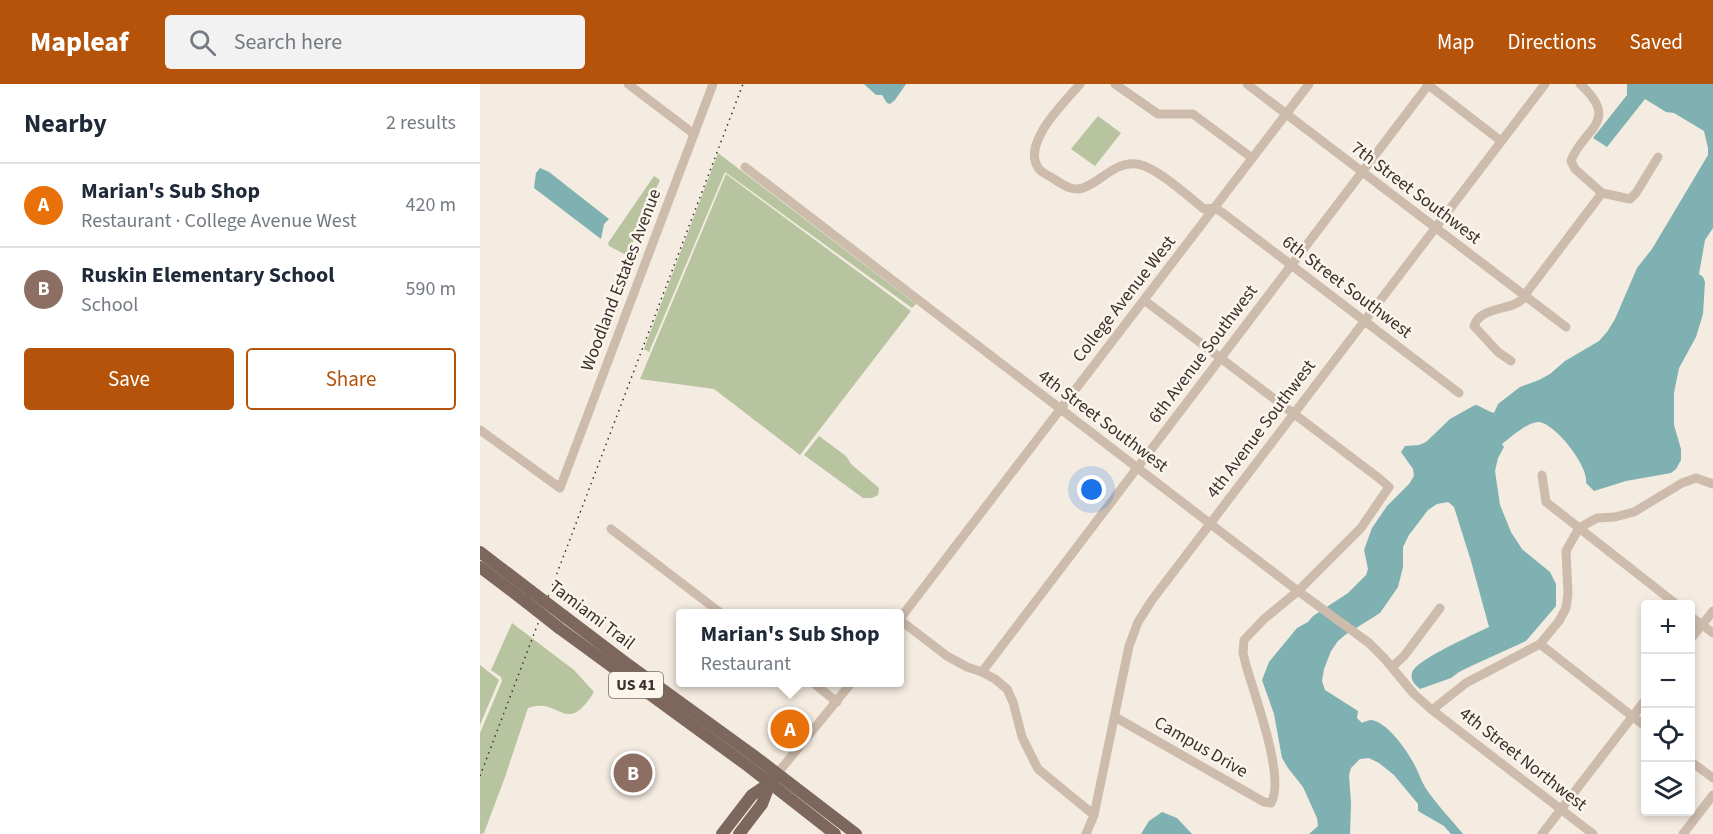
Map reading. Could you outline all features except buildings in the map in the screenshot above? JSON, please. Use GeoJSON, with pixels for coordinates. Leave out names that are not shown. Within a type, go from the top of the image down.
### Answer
{"type":"FeatureCollection","features":[{"type":"Feature","properties":{"kind":"main road","name":"Tamiami Trail"},"geometry":{"type":"LineString","coordinates":[[480,552],[528,597]]}},
{"type":"Feature","properties":{"kind":"main road","name":"Tamiami Trail"},"geometry":{"type":"LineString","coordinates":[[480,567],[528,597],[773,778],[856,834]]}},
{"type":"Feature","properties":{"kind":"main road","name":"Tamiami Trail"},"geometry":{"type":"LineString","coordinates":[[773,778],[835,834]]}},
{"type":"Feature","properties":{"kind":"main road"},"geometry":{"type":"LineString","coordinates":[[722,834],[752,795],[773,778]]}},
{"type":"Feature","properties":{"kind":"main road"},"geometry":{"type":"LineString","coordinates":[[740,834],[762,804],[773,778]]}},
{"type":"Feature","properties":{"kind":"street"},"geometry":{"type":"LineString","coordinates":[[628,84],[694,134]]}},
{"type":"Feature","properties":{"kind":"street","name":"Woodland Estates Avenue"},"geometry":{"type":"LineString","coordinates":[[480,430],[560,488],[713,84]]}},
{"type":"Feature","properties":{"kind":"street","name":"6th Street Southwest"},"geometry":{"type":"LineString","coordinates":[[1080,84],[1038,135],[1034,155],[1039,169],[1064,186],[1075,190],[1084,188],[1121,165],[1137,164],[1149,167],[1204,209],[1215,208],[1460,393]]}},
{"type":"Feature","properties":{"kind":"street"},"geometry":{"type":"LineString","coordinates":[[1115,84],[1158,114],[1193,114],[1252,158]]}},
{"type":"Feature","properties":{"kind":"street","name":"7th Street Southwest"},"geometry":{"type":"LineString","coordinates":[[1247,84],[1566,327]]}},
{"type":"Feature","properties":{"kind":"street","name":"College Avenue West"},"geometry":{"type":"LineString","coordinates":[[904,615],[1309,84]]}},
{"type":"Feature","properties":{"kind":"street"},"geometry":{"type":"LineString","coordinates":[[1428,84],[1501,141]]}},
{"type":"Feature","properties":{"kind":"street","name":"6th Avenue Southwest"},"geometry":{"type":"LineString","coordinates":[[982,672],[1428,84]]}},
{"type":"Feature","properties":{"kind":"street","name":"4th Avenue Southwest"},"geometry":{"type":"LineString","coordinates":[[1086,834],[1094,815],[1129,646],[1138,622],[1152,600],[1545,84]]}},
{"type":"Feature","properties":{"kind":"street"},"geometry":{"type":"LineString","coordinates":[[1580,84],[1594,102],[1599,113],[1598,120],[1589,135],[1574,152],[1571,161],[1575,169],[1602,193],[1630,199],[1636,194],[1658,157]]}},
{"type":"Feature","properties":{"kind":"street","name":"4th Street Southwest"},"geometry":{"type":"LineString","coordinates":[[745,167],[1060,410],[1362,637],[1392,667],[1414,694],[1432,710]]}},
{"type":"Feature","properties":{"kind":"street"},"geometry":{"type":"LineString","coordinates":[[1511,361],[1498,352],[1474,326],[1475,321],[1481,316],[1520,302],[1602,193]]}},
{"type":"Feature","properties":{"kind":"street"},"geometry":{"type":"LineString","coordinates":[[1144,300],[1389,487],[1361,528],[1298,591]]}},
{"type":"Feature","properties":{"kind":"street"},"geometry":{"type":"LineString","coordinates":[[1542,475],[1546,502],[1671,600]]}},
{"type":"Feature","properties":{"kind":"street"},"geometry":{"type":"LineString","coordinates":[[1432,710],[1466,683],[1540,644],[1559,621],[1566,608],[1569,594],[1566,551],[1579,528],[1597,518],[1615,517],[1634,512],[1682,483],[1696,478],[1713,483]]}},
{"type":"Feature","properties":{"kind":"street"},"geometry":{"type":"LineString","coordinates":[[611,529],[715,609]]}},
{"type":"Feature","properties":{"kind":"street","name":"Campus Drive"},"geometry":{"type":"LineString","coordinates":[[1115,717],[1264,802],[1271,803],[1275,797],[1275,766],[1243,653],[1244,640],[1264,619],[1298,591]]}},
{"type":"Feature","properties":{"kind":"street"},"geometry":{"type":"LineString","coordinates":[[1392,667],[1404,656],[1440,608]]}},
{"type":"Feature","properties":{"kind":"street"},"geometry":{"type":"LineString","coordinates":[[1695,634],[1713,611]]}},
{"type":"Feature","properties":{"kind":"street"},"geometry":{"type":"LineString","coordinates":[[1695,620],[1713,633]]}},
{"type":"Feature","properties":{"kind":"street"},"geometry":{"type":"LineString","coordinates":[[904,623],[947,656],[967,668],[995,679],[1007,689],[1013,702],[1022,737],[1038,770],[1094,815]]}},
{"type":"Feature","properties":{"kind":"street"},"geometry":{"type":"LineString","coordinates":[[1540,644],[1641,723]]}},
{"type":"Feature","properties":{"kind":"street"},"geometry":{"type":"LineString","coordinates":[[818,687],[837,702]]}},
{"type":"Feature","properties":{"kind":"street"},"geometry":{"type":"LineString","coordinates":[[773,778],[848,687]]}},
{"type":"Feature","properties":{"kind":"street"},"geometry":{"type":"LineString","coordinates":[[1542,834],[1641,705]]}},
{"type":"Feature","properties":{"kind":"street","name":"4th Street Northwest"},"geometry":{"type":"LineString","coordinates":[[1432,710],[1593,834]]}},
{"type":"Feature","properties":{"kind":"street"},"geometry":{"type":"LineString","coordinates":[[1691,762],[1713,778]]}},
{"type":"Feature","properties":{"kind":"street"},"geometry":{"type":"LineString","coordinates":[[1683,834],[1713,795]]}},
{"type":"Feature","properties":{"kind":"green space"},"geometry":{"type":"Polygon","coordinates":[[[1098,116],[1121,133],[1095,166],[1071,149],[1098,116]]]}},
{"type":"Feature","properties":{"kind":"green space"},"geometry":{"type":"Polygon","coordinates":[[[718,153],[916,304],[912,308],[725,172],[649,352],[644,349],[718,153]]]}},
{"type":"Feature","properties":{"kind":"green space"},"geometry":{"type":"Polygon","coordinates":[[[726,174],[911,311],[800,455],[714,389],[640,379],[726,174]]]}},
{"type":"Feature","properties":{"kind":"green space"},"geometry":{"type":"Polygon","coordinates":[[[654,176],[660,180],[628,256],[609,246],[608,243],[654,176]]]}},
{"type":"Feature","properties":{"kind":"green space"},"geometry":{"type":"Polygon","coordinates":[[[819,436],[846,456],[851,464],[879,488],[878,495],[863,498],[804,455],[819,436]]]}},
{"type":"Feature","properties":{"kind":"green space"},"geometry":{"type":"Polygon","coordinates":[[[512,623],[574,670],[594,692],[584,705],[576,712],[569,714],[548,707],[528,708],[484,833],[480,834],[480,733],[502,681],[501,677],[491,670],[512,623]]]}},
{"type":"Feature","properties":{"kind":"green space"},"geometry":{"type":"Polygon","coordinates":[[[480,665],[499,680],[480,725],[480,665]]]}},
{"type":"Feature","properties":{"kind":"water"},"geometry":{"type":"Polygon","coordinates":[[[864,84],[906,84],[890,104],[882,95],[876,95],[864,84]]]}},
{"type":"Feature","properties":{"kind":"water"},"geometry":{"type":"Polygon","coordinates":[[[1627,84],[1713,84],[1713,228],[1705,240],[1699,274],[1705,282],[1703,314],[1696,337],[1679,368],[1674,393],[1674,425],[1681,449],[1681,460],[1671,473],[1626,481],[1594,491],[1586,483],[1582,467],[1570,447],[1546,425],[1539,422],[1530,424],[1502,444],[1504,447],[1495,471],[1500,505],[1511,532],[1522,549],[1550,572],[1556,584],[1556,606],[1526,641],[1469,667],[1451,678],[1420,689],[1412,678],[1412,673],[1423,661],[1489,627],[1454,507],[1448,502],[1437,504],[1428,510],[1403,547],[1403,567],[1398,587],[1380,613],[1338,641],[1331,651],[1322,681],[1325,690],[1358,711],[1357,718],[1362,723],[1371,720],[1377,722],[1395,736],[1410,757],[1429,793],[1463,834],[1451,834],[1444,826],[1418,811],[1418,804],[1394,775],[1369,758],[1360,759],[1351,768],[1349,775],[1350,834],[1309,834],[1318,826],[1317,818],[1303,787],[1282,758],[1274,714],[1262,680],[1269,662],[1297,628],[1348,593],[1366,575],[1368,569],[1364,550],[1372,528],[1387,506],[1414,476],[1413,469],[1401,452],[1405,446],[1426,442],[1450,419],[1475,405],[1494,413],[1498,404],[1520,387],[1550,374],[1565,361],[1599,341],[1607,332],[1637,268],[1652,249],[1708,155],[1704,131],[1645,99],[1607,147],[1593,138],[1627,95],[1627,84]]]}},
{"type":"Feature","properties":{"kind":"water"},"geometry":{"type":"Polygon","coordinates":[[[540,168],[549,172],[609,219],[604,224],[601,239],[534,188],[536,173],[540,168]]]}},
{"type":"Feature","properties":{"kind":"water"},"geometry":{"type":"Polygon","coordinates":[[[1162,812],[1177,818],[1192,834],[1141,834],[1149,821],[1162,812]]]}},
{"type":"Feature","properties":{"kind":"railway"},"geometry":{"type":"LineString","coordinates":[[480,776],[743,84]]}},
{"type":"Feature","properties":{"kind":"place","name":"Marian's Sub Shop"},"geometry":{"type":"Point","coordinates":[790,729]}},
{"type":"Feature","properties":{"kind":"place","name":"Ruskin Elementary School"},"geometry":{"type":"Point","coordinates":[633,773]}}]}
